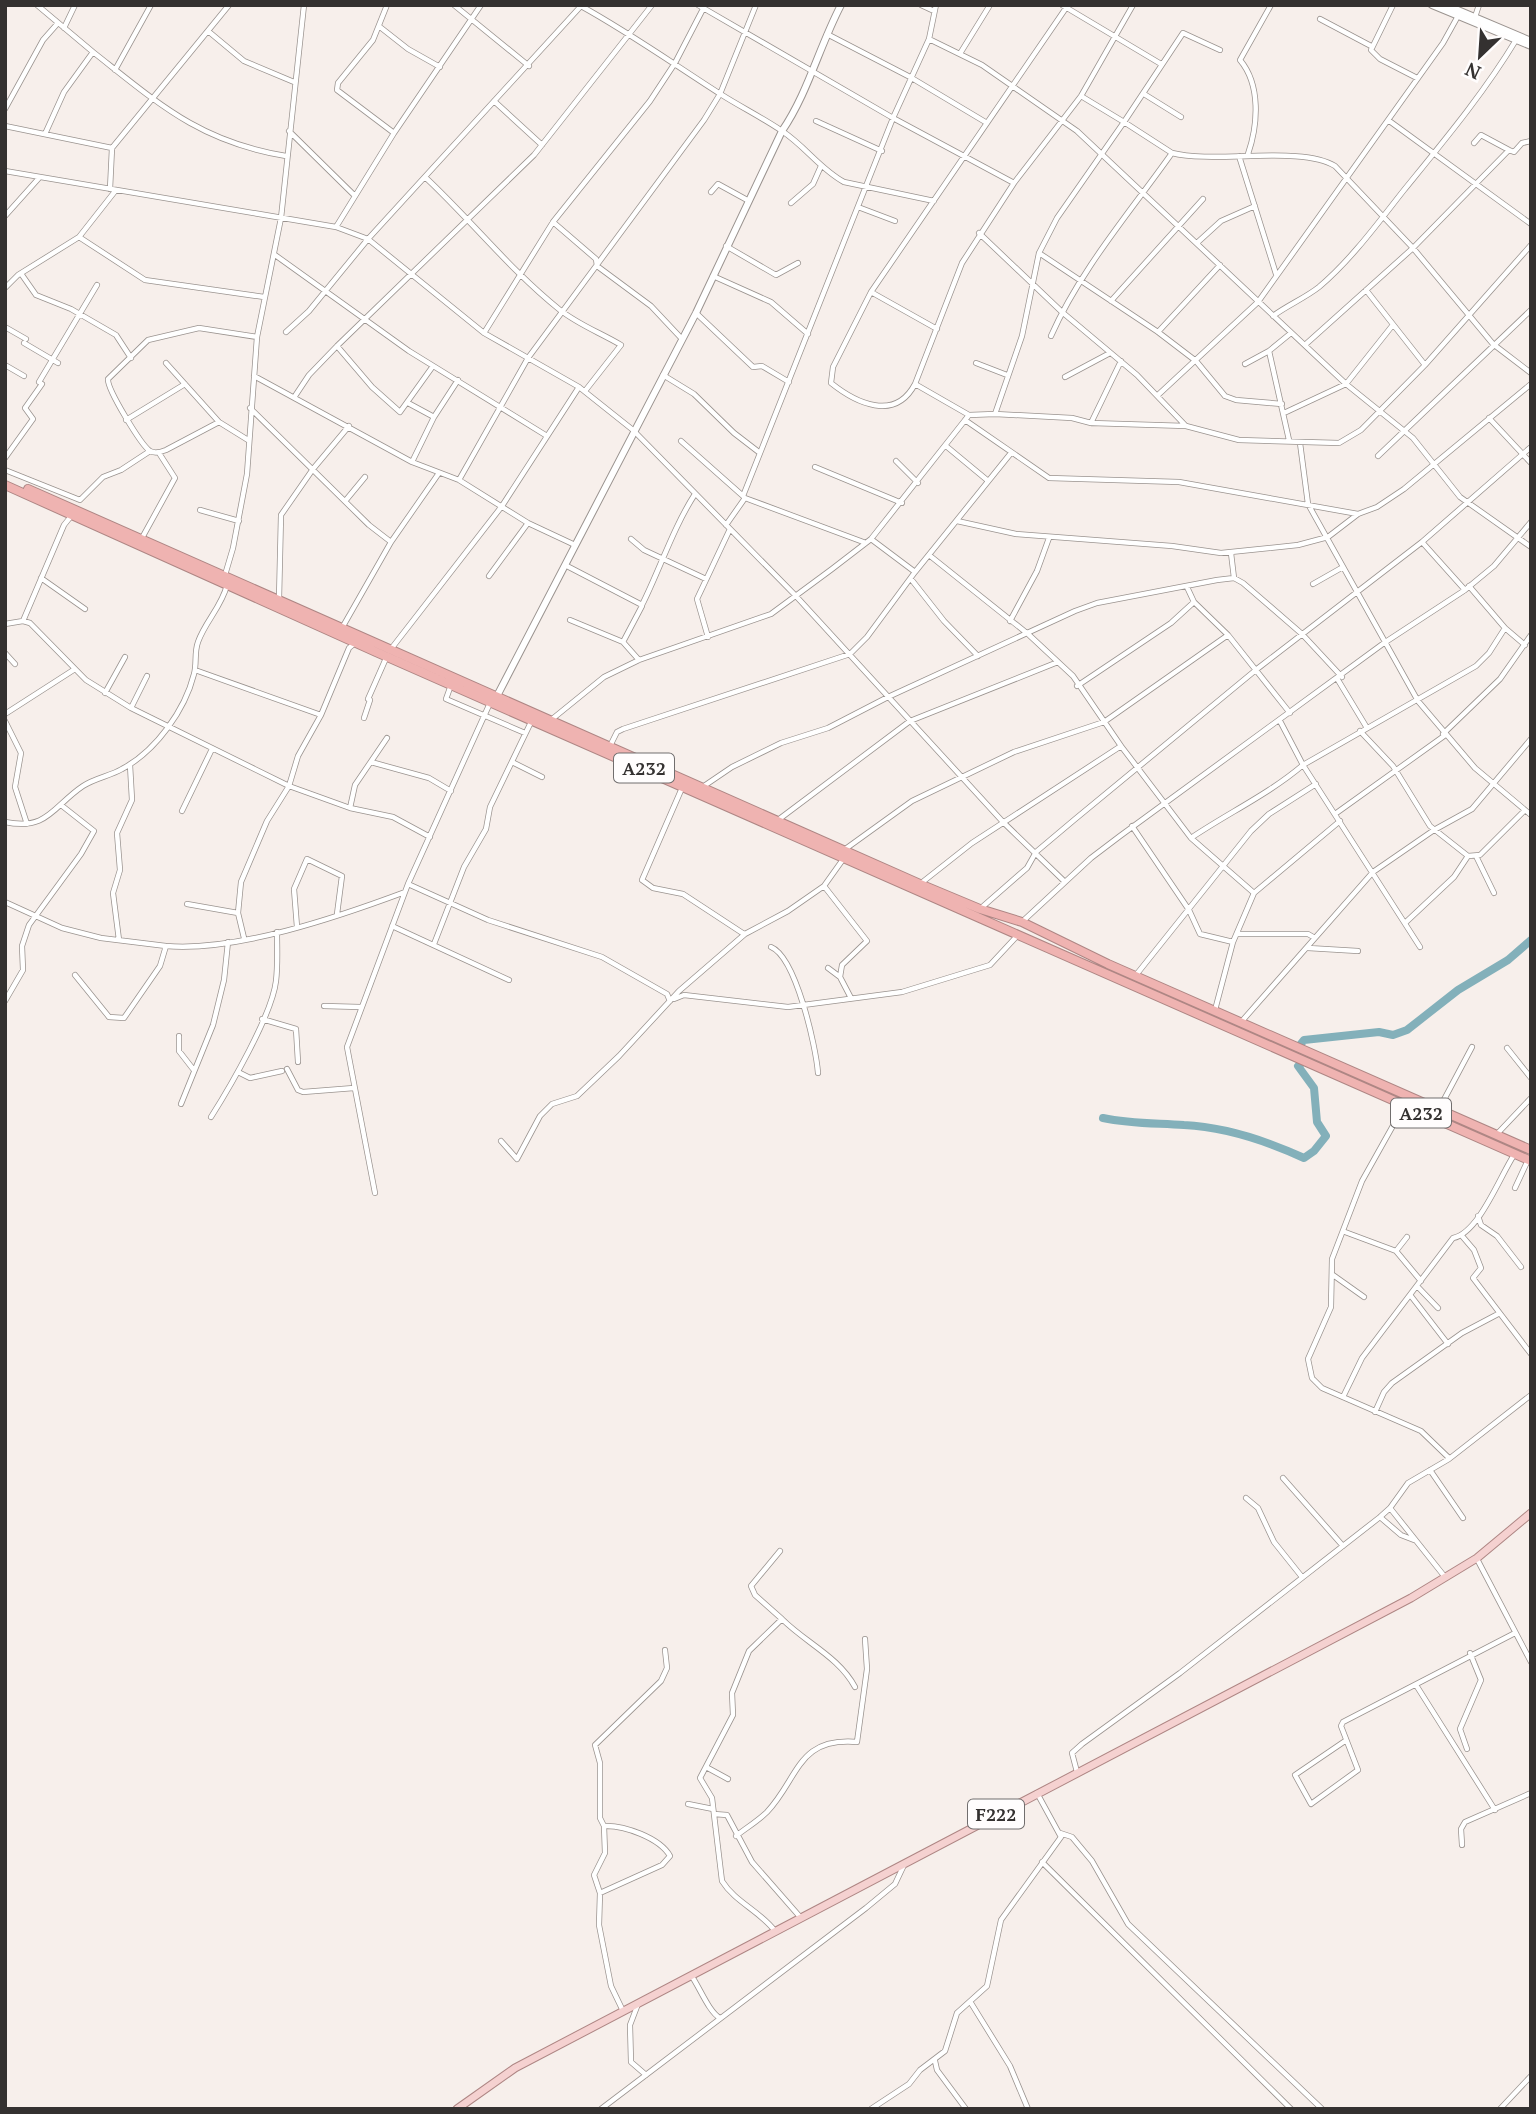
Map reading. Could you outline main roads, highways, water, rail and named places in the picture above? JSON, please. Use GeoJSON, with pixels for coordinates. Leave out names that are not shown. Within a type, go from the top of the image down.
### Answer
{"type":"FeatureCollection","features":[{"type":"Feature","properties":{"kind":"highway","name":"A232"},"geometry":{"type":"LineString","coordinates":[[5,479],[17,479],[356,642],[389,653],[610,746],[683,786],[861,861],[1018,935],[1530,1160]]}},
{"type":"Feature","properties":{"kind":"highway","name":"A232"},"geometry":{"type":"LineString","coordinates":[[5,485],[279,600],[342,628],[452,684],[494,698],[532,719],[703,787],[845,854]]}},
{"type":"Feature","properties":{"kind":"highway","name":"A232"},"geometry":{"type":"LineString","coordinates":[[861,861],[980,909],[1022,922],[1108,964],[1531,1150]]}},
{"type":"Feature","properties":{"kind":"highway"},"geometry":{"type":"LineString","coordinates":[[1104,973],[1108,964]]}},
{"type":"Feature","properties":{"kind":"highway"},"geometry":{"type":"LineString","coordinates":[[1455,1128],[1459,1119]]}},
{"type":"Feature","properties":{"kind":"main road","name":"F222"},"geometry":{"type":"LineString","coordinates":[[457,2109],[515,2068],[1445,1577],[1477,1558],[1531,1513]]}},
{"type":"Feature","properties":{"kind":"waterway"},"geometry":{"type":"LineString","coordinates":[[1103,1118],[1231,1132],[1304,1158],[1314,1151],[1326,1136],[1317,1122],[1314,1088],[1298,1066],[1303,1062],[1296,1050],[1304,1040],[1379,1032],[1393,1035],[1407,1030],[1458,990],[1508,960],[1531,940]]}}]}
